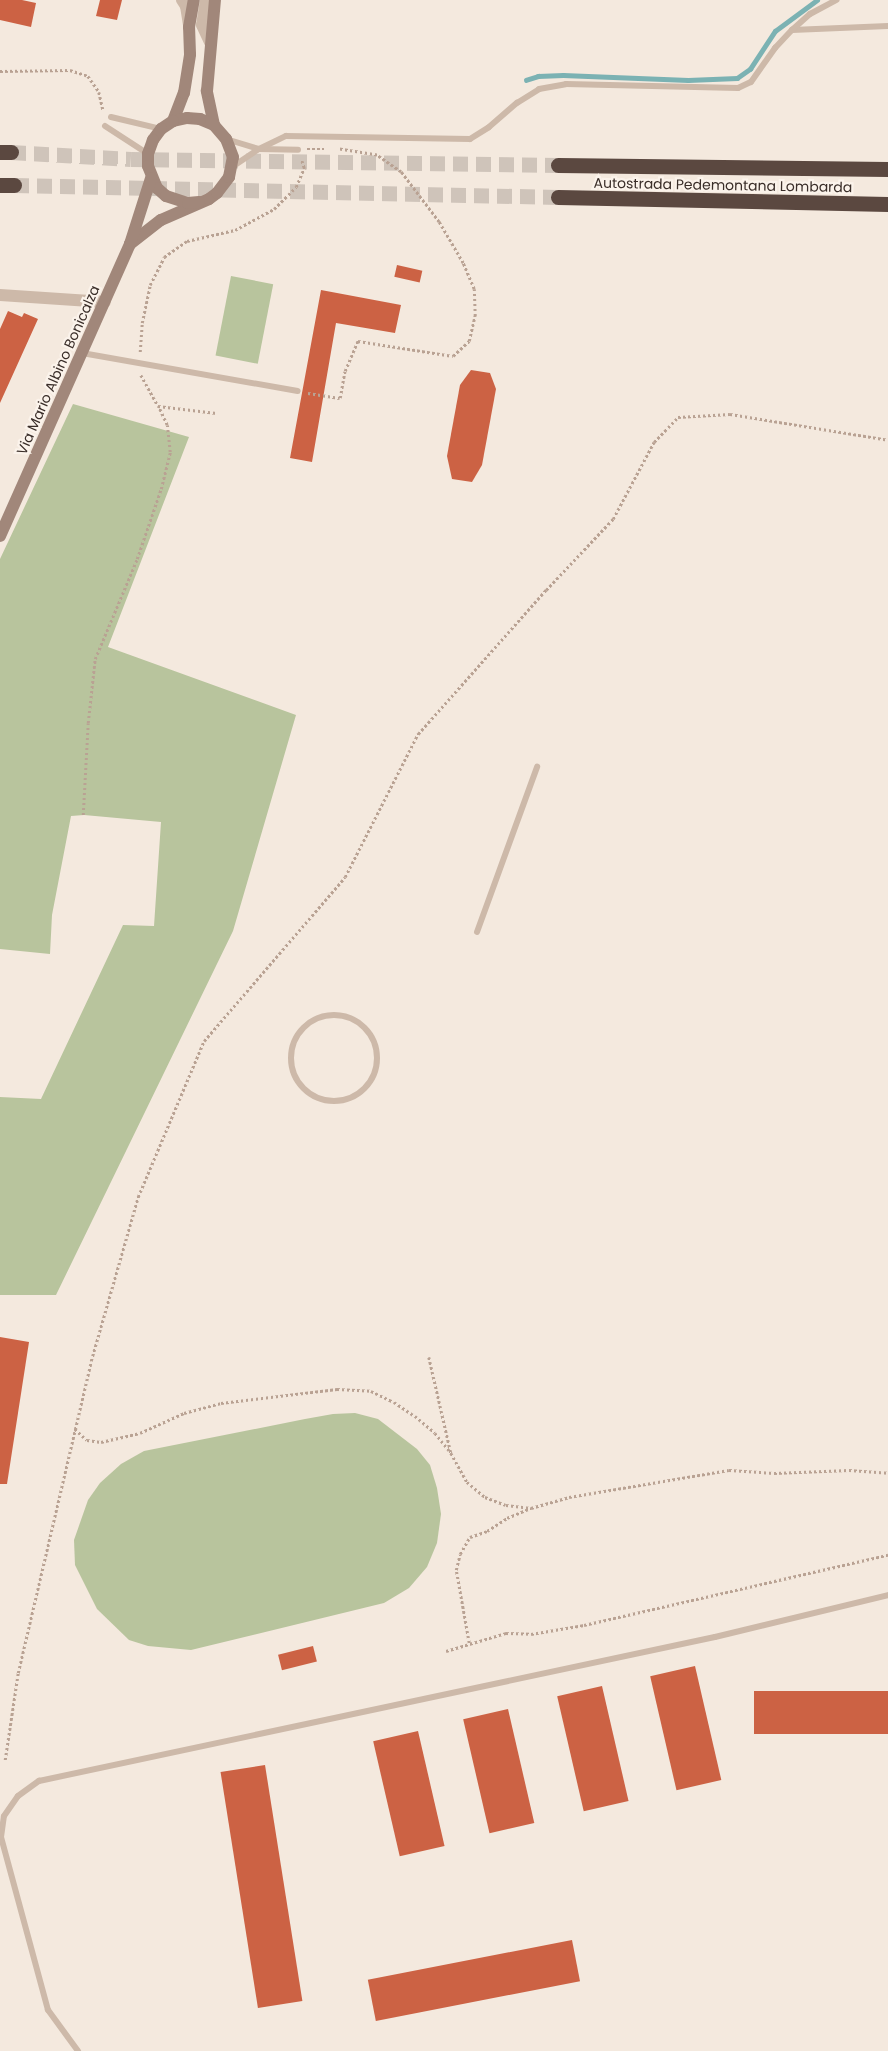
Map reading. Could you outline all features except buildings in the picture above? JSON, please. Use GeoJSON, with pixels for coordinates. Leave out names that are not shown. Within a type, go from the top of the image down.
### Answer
{"type":"FeatureCollection","features":[{"type":"Feature","properties":{"kind":"highway","name":"Autostrada Pedemontana Lombarda"},"geometry":{"type":"LineString","coordinates":[[558,165],[888,169]]}},
{"type":"Feature","properties":{"kind":"highway","name":"Autostrada Pedemontana Lombarda"},"geometry":{"type":"LineString","coordinates":[[558,197],[888,204]]}},
{"type":"Feature","properties":{"kind":"main road"},"geometry":{"type":"LineString","coordinates":[[173,122],[184,93],[190,54],[189,27],[194,0]]}},
{"type":"Feature","properties":{"kind":"main road"},"geometry":{"type":"LineString","coordinates":[[214,125],[207,91],[215,0]]}},
{"type":"Feature","properties":{"kind":"main road"},"geometry":{"type":"LineString","coordinates":[[148,154],[152,140],[161,129],[173,122],[187,118],[200,119],[214,125],[226,139],[233,157],[232,167]]}},
{"type":"Feature","properties":{"kind":"main road","name":"Via Mario Albino Bonicalza"},"geometry":{"type":"LineString","coordinates":[[0,536],[130,244],[151,178],[148,154]]}},
{"type":"Feature","properties":{"kind":"main road","name":"Via Mario Albino Bonicalza"},"geometry":{"type":"LineString","coordinates":[[130,244],[160,220],[217,193],[229,177],[232,167]]}},
{"type":"Feature","properties":{"kind":"main road"},"geometry":{"type":"LineString","coordinates":[[151,178],[166,196],[188,203],[199,202]]}},
{"type":"Feature","properties":{"kind":"street"},"geometry":{"type":"LineString","coordinates":[[182,0],[186,6],[189,27]]}},
{"type":"Feature","properties":{"kind":"street"},"geometry":{"type":"LineString","coordinates":[[206,0],[202,25],[210,42]]}},
{"type":"Feature","properties":{"kind":"street"},"geometry":{"type":"LineString","coordinates":[[0,294],[105,302]]}},
{"type":"Feature","properties":{"kind":"lane"},"geometry":{"type":"LineString","coordinates":[[232,167],[258,149],[286,136],[470,139],[489,127],[516,103],[539,89],[566,84],[738,88],[751,82],[775,48],[792,30],[810,14],[836,0]]}},
{"type":"Feature","properties":{"kind":"lane"},"geometry":{"type":"LineString","coordinates":[[792,30],[888,26]]}},
{"type":"Feature","properties":{"kind":"lane"},"geometry":{"type":"LineString","coordinates":[[111,117],[161,129]]}},
{"type":"Feature","properties":{"kind":"lane"},"geometry":{"type":"LineString","coordinates":[[106,126],[148,154]]}},
{"type":"Feature","properties":{"kind":"lane"},"geometry":{"type":"LineString","coordinates":[[226,139],[258,149],[298,150]]}},
{"type":"Feature","properties":{"kind":"lane"},"geometry":{"type":"LineString","coordinates":[[82,353],[298,391]]}},
{"type":"Feature","properties":{"kind":"lane"},"geometry":{"type":"LineString","coordinates":[[477,932],[537,768]]}},
{"type":"Feature","properties":{"kind":"lane"},"geometry":{"type":"LineString","coordinates":[[326,1016],[344,1016],[357,1021],[370,1034],[377,1051],[376,1069],[370,1082],[358,1094],[340,1101],[322,1100],[310,1094],[300,1084],[292,1068],[292,1049],[297,1036],[309,1023],[326,1016]]}},
{"type":"Feature","properties":{"kind":"lane"},"geometry":{"type":"LineString","coordinates":[[78,2051],[48,2010],[1,1837],[4,1816],[18,1796],[39,1781],[715,1638],[888,1595]]}},
{"type":"Feature","properties":{"kind":"path"},"geometry":{"type":"LineString","coordinates":[[0,71],[70,70],[88,76],[99,92],[103,114]]}},
{"type":"Feature","properties":{"kind":"path"},"geometry":{"type":"LineString","coordinates":[[298,391],[340,398],[345,371],[358,341],[453,356],[469,340],[475,316],[474,289],[464,263],[439,222],[401,172],[378,155],[335,148]]}},
{"type":"Feature","properties":{"kind":"path"},"geometry":{"type":"LineString","coordinates":[[84,815],[88,723],[95,659],[137,559],[161,489],[170,452],[167,425],[142,380],[139,363],[142,323],[150,284],[164,257],[187,241],[235,230],[274,209],[296,187],[304,168],[298,150],[326,149]]}},
{"type":"Feature","properties":{"kind":"path"},"geometry":{"type":"LineString","coordinates":[[158,406],[217,413]]}},
{"type":"Feature","properties":{"kind":"path"},"geometry":{"type":"LineString","coordinates":[[5,1760],[18,1673],[92,1361],[138,1196],[204,1041],[345,877],[418,734],[540,597],[613,519],[654,442],[678,417],[730,414],[888,440]]}},
{"type":"Feature","properties":{"kind":"path"},"geometry":{"type":"LineString","coordinates":[[429,1357],[451,1453]]}},
{"type":"Feature","properties":{"kind":"path"},"geometry":{"type":"LineString","coordinates":[[75,1430],[87,1440],[101,1442],[140,1433],[184,1413],[221,1402],[336,1389],[371,1391],[394,1402],[435,1433],[451,1453],[467,1482],[485,1497],[506,1505],[531,1508]]}},
{"type":"Feature","properties":{"kind":"path"},"geometry":{"type":"LineString","coordinates":[[469,1643],[456,1570],[460,1554],[470,1537],[488,1531],[507,1518],[531,1508],[569,1497],[729,1470],[774,1473],[849,1470],[888,1474]]}},
{"type":"Feature","properties":{"kind":"path"},"geometry":{"type":"LineString","coordinates":[[446,1651],[506,1633],[531,1634],[646,1612],[888,1555]]}},
{"type":"Feature","properties":{"kind":"green space"},"geometry":{"type":"Polygon","coordinates":[[[231,276],[273,284],[258,364],[216,356],[231,276]]]}},
{"type":"Feature","properties":{"kind":"green space"},"geometry":{"type":"Polygon","coordinates":[[[73,404],[189,437],[108,647],[296,715],[233,931],[56,1295],[0,1295],[0,1097],[41,1099],[123,925],[154,926],[161,822],[84,815],[71,816],[52,915],[50,954],[0,949],[0,559],[73,404]]]}},
{"type":"Feature","properties":{"kind":"green space"},"geometry":{"type":"Polygon","coordinates":[[[355,1413],[378,1419],[417,1449],[430,1465],[437,1488],[441,1514],[437,1543],[427,1567],[409,1588],[384,1603],[191,1650],[148,1646],[129,1640],[97,1609],[75,1565],[74,1540],[88,1500],[100,1483],[121,1464],[144,1451],[305,1419],[333,1414],[355,1413]]]}},
{"type":"Feature","properties":{"kind":"waterway"},"geometry":{"type":"LineString","coordinates":[[526,80],[538,76],[563,75],[688,80],[737,78],[750,69],[775,31],[817,0]]}},
{"type":"Feature","properties":{"kind":"tunnel"},"geometry":{"type":"LineString","coordinates":[[11,152],[131,159],[558,165]]}},
{"type":"Feature","properties":{"kind":"tunnel"},"geometry":{"type":"LineString","coordinates":[[14,185],[558,197]]}}]}
